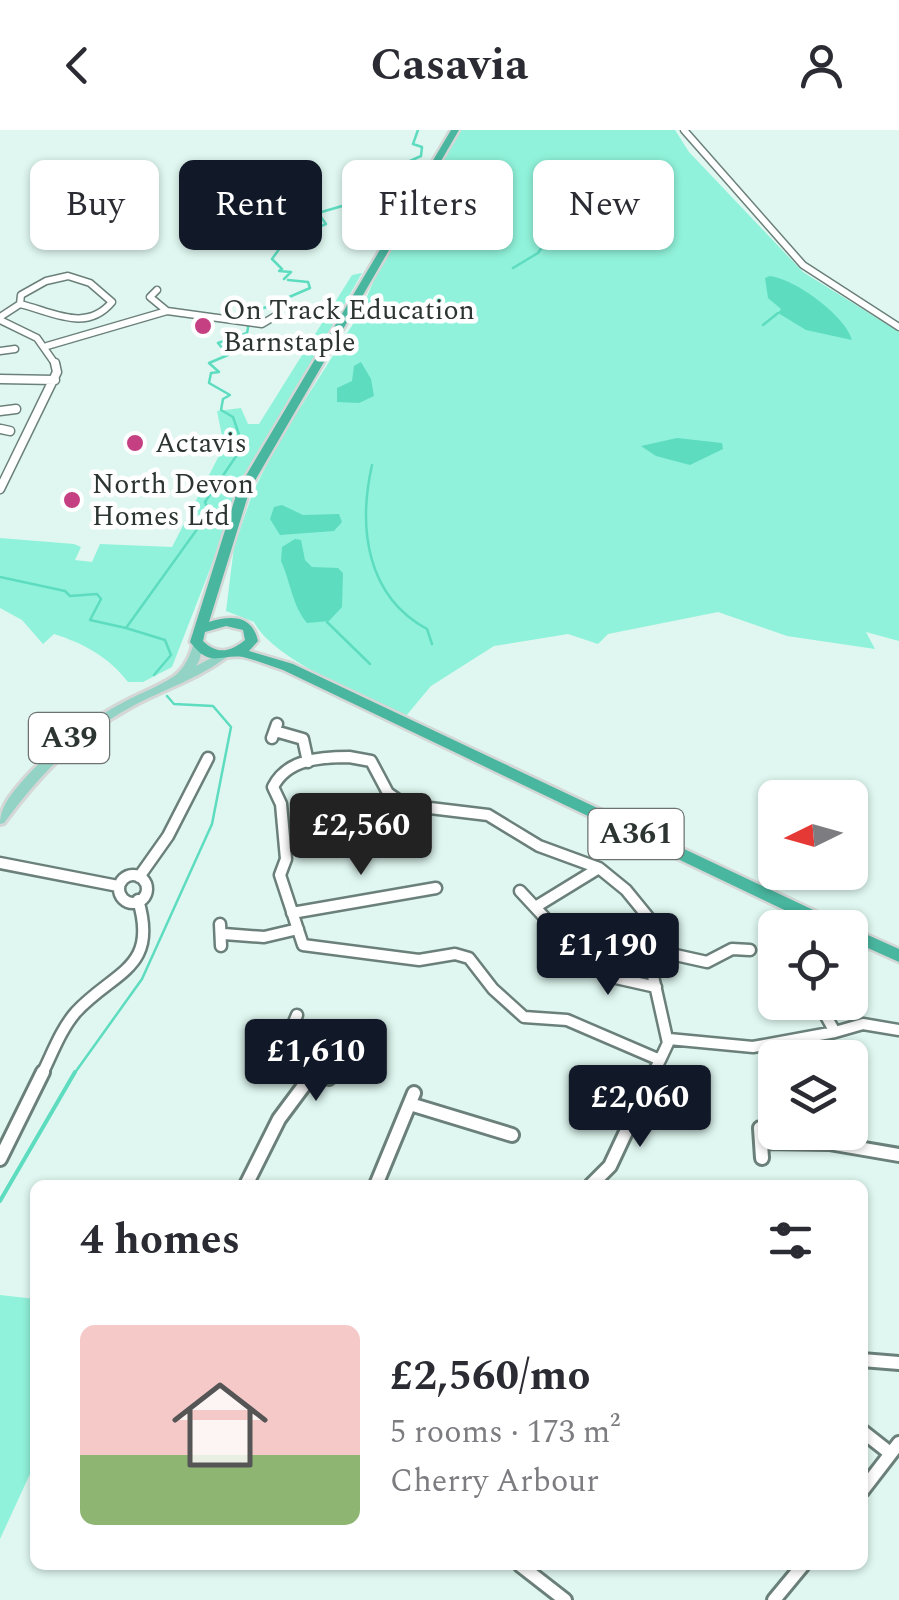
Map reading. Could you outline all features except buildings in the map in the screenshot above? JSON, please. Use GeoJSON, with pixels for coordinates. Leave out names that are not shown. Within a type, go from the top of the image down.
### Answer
{"type":"FeatureCollection","features":[{"type":"Feature","properties":{"kind":"highway"},"geometry":{"type":"LineString","coordinates":[[212,602],[220,616],[244,624],[252,637],[239,652],[223,656],[198,646],[230,522],[250,477],[455,130]]}},
{"type":"Feature","properties":{"kind":"highway"},"geometry":{"type":"LineString","coordinates":[[203,629],[230,621]]}},
{"type":"Feature","properties":{"kind":"highway","name":"A361"},"geometry":{"type":"LineString","coordinates":[[252,637],[288,667]]}},
{"type":"Feature","properties":{"kind":"highway","name":"A361"},"geometry":{"type":"LineString","coordinates":[[239,652],[288,667],[799,910]]}},
{"type":"Feature","properties":{"kind":"highway"},"geometry":{"type":"LineString","coordinates":[[868,942],[899,956]]}},
{"type":"Feature","properties":{"kind":"main road","name":"A39"},"geometry":{"type":"LineString","coordinates":[[164,687],[190,666],[198,646]]}},
{"type":"Feature","properties":{"kind":"main road","name":"A39"},"geometry":{"type":"LineString","coordinates":[[0,820],[27,782],[68,738],[223,656]]}},
{"type":"Feature","properties":{"kind":"street"},"geometry":{"type":"LineString","coordinates":[[684,130],[803,265],[899,327]]}},
{"type":"Feature","properties":{"kind":"street"},"geometry":{"type":"LineString","coordinates":[[0,318],[20,304],[21,295],[57,274],[79,275],[110,298],[111,305]]}},
{"type":"Feature","properties":{"kind":"street"},"geometry":{"type":"LineString","coordinates":[[84,290],[95,286]]}},
{"type":"Feature","properties":{"kind":"street"},"geometry":{"type":"LineString","coordinates":[[157,290],[150,297],[167,311]]}},
{"type":"Feature","properties":{"kind":"street"},"geometry":{"type":"LineString","coordinates":[[20,304],[70,320],[111,305],[123,306]]}},
{"type":"Feature","properties":{"kind":"street"},"geometry":{"type":"LineString","coordinates":[[224,318],[232,309]]}},
{"type":"Feature","properties":{"kind":"street"},"geometry":{"type":"LineString","coordinates":[[46,346],[167,311],[256,323],[270,322],[277,314]]}},
{"type":"Feature","properties":{"kind":"street"},"geometry":{"type":"LineString","coordinates":[[0,318],[26,330],[55,359],[55,380],[0,489]]}},
{"type":"Feature","properties":{"kind":"street"},"geometry":{"type":"LineString","coordinates":[[0,350],[15,349]]}},
{"type":"Feature","properties":{"kind":"street"},"geometry":{"type":"LineString","coordinates":[[0,379],[55,380]]}},
{"type":"Feature","properties":{"kind":"street"},"geometry":{"type":"LineString","coordinates":[[0,411],[16,409]]}},
{"type":"Feature","properties":{"kind":"street"},"geometry":{"type":"LineString","coordinates":[[275,731],[303,739],[308,762]]}},
{"type":"Feature","properties":{"kind":"street"},"geometry":{"type":"LineString","coordinates":[[596,1180],[610,1166],[647,1084],[661,1057],[669,1039],[653,976],[666,939],[626,890],[598,868],[539,846],[488,815],[405,805],[388,793],[371,761],[350,757],[287,767],[273,787],[281,804],[286,859],[280,875],[308,948],[348,948],[419,960],[455,954],[469,958],[493,989],[524,1016],[567,1020],[661,1057]]}},
{"type":"Feature","properties":{"kind":"street"},"geometry":{"type":"LineString","coordinates":[[0,863],[16,863],[118,886],[139,877],[168,836],[208,758]]}},
{"type":"Feature","properties":{"kind":"street"},"geometry":{"type":"LineString","coordinates":[[0,852],[16,863]]}},
{"type":"Feature","properties":{"kind":"street"},"geometry":{"type":"LineString","coordinates":[[538,906],[598,868]]}},
{"type":"Feature","properties":{"kind":"street"},"geometry":{"type":"LineString","coordinates":[[138,900],[149,886],[139,877]]}},
{"type":"Feature","properties":{"kind":"street"},"geometry":{"type":"LineString","coordinates":[[292,913],[343,899],[384,898],[415,885],[436,888]]}},
{"type":"Feature","properties":{"kind":"street"},"geometry":{"type":"LineString","coordinates":[[118,886],[121,898],[138,900]]}},
{"type":"Feature","properties":{"kind":"street"},"geometry":{"type":"LineString","coordinates":[[520,891],[546,918]]}},
{"type":"Feature","properties":{"kind":"street"},"geometry":{"type":"LineString","coordinates":[[0,1159],[63,1030],[77,1011],[120,978],[138,957],[147,928],[138,900]]}},
{"type":"Feature","properties":{"kind":"street"},"geometry":{"type":"LineString","coordinates":[[222,934],[264,937],[298,928]]}},
{"type":"Feature","properties":{"kind":"street"},"geometry":{"type":"LineString","coordinates":[[662,952],[707,962],[730,945],[750,950]]}},
{"type":"Feature","properties":{"kind":"street"},"geometry":{"type":"LineString","coordinates":[[581,959],[614,979],[656,987]]}},
{"type":"Feature","properties":{"kind":"street"},"geometry":{"type":"LineString","coordinates":[[296,1015],[281,1053],[328,1078]]}},
{"type":"Feature","properties":{"kind":"street"},"geometry":{"type":"LineString","coordinates":[[828,1020],[835,1032]]}},
{"type":"Feature","properties":{"kind":"street"},"geometry":{"type":"LineString","coordinates":[[669,1039],[734,1049],[802,1044],[875,1024],[899,1030]]}},
{"type":"Feature","properties":{"kind":"street"},"geometry":{"type":"LineString","coordinates":[[248,1180],[279,1119],[314,1072]]}},
{"type":"Feature","properties":{"kind":"street"},"geometry":{"type":"LineString","coordinates":[[378,1180],[412,1098],[512,1135]]}},
{"type":"Feature","properties":{"kind":"street"},"geometry":{"type":"LineString","coordinates":[[762,1158],[761,1135],[899,1155]]}},
{"type":"Feature","properties":{"kind":"street"},"geometry":{"type":"LineString","coordinates":[[868,1360],[899,1363]]}},
{"type":"Feature","properties":{"kind":"street"},"geometry":{"type":"LineString","coordinates":[[868,1435],[894,1448],[868,1483]]}},
{"type":"Feature","properties":{"kind":"street"},"geometry":{"type":"LineString","coordinates":[[526,1570],[565,1600]]}},
{"type":"Feature","properties":{"kind":"street"},"geometry":{"type":"LineString","coordinates":[[774,1600],[798,1570]]}},
{"type":"Feature","properties":{"kind":"shaded area"},"geometry":{"type":"Polygon","coordinates":[[[461,130],[675,130],[689,152],[803,272],[899,332],[899,641],[866,632],[875,649],[787,636],[718,612],[608,634],[598,644],[568,634],[494,646],[431,686],[405,717],[300,663],[264,636],[254,622],[226,611],[234,547],[253,492],[277,444],[360,313],[391,250],[513,250],[513,160],[443,160],[461,130]]]}},
{"type":"Feature","properties":{"kind":"shaded area"},"geometry":{"type":"Polygon","coordinates":[[[362,273],[245,479],[172,667],[143,682],[128,682],[104,658],[75,642],[54,634],[43,644],[22,620],[0,608],[0,538],[74,544],[81,547],[75,560],[92,562],[100,544],[172,547],[224,446],[217,411],[241,408],[248,424],[259,424],[352,275],[362,273]]]}},
{"type":"Feature","properties":{"kind":"shaded area"},"geometry":{"type":"Polygon","coordinates":[[[770,276],[793,284],[818,300],[840,320],[852,340],[806,330],[778,313],[781,309],[768,298],[765,278],[770,276]]]}},
{"type":"Feature","properties":{"kind":"shaded area"},"geometry":{"type":"Polygon","coordinates":[[[361,362],[371,379],[374,396],[359,403],[337,402],[337,388],[352,381],[354,366],[361,362]]]}},
{"type":"Feature","properties":{"kind":"shaded area"},"geometry":{"type":"Polygon","coordinates":[[[677,438],[722,443],[723,449],[690,465],[656,456],[641,446],[677,438]]]}},
{"type":"Feature","properties":{"kind":"shaded area"},"geometry":{"type":"Polygon","coordinates":[[[282,505],[303,515],[339,514],[342,522],[334,531],[280,535],[270,519],[274,507],[282,505]]]}},
{"type":"Feature","properties":{"kind":"shaded area"},"geometry":{"type":"Polygon","coordinates":[[[295,539],[301,540],[305,560],[312,567],[338,568],[343,573],[342,607],[329,621],[307,623],[295,600],[281,561],[282,547],[295,539]]]}},
{"type":"Feature","properties":{"kind":"shaded area"},"geometry":{"type":"Polygon","coordinates":[[[0,1295],[30,1298],[30,1474],[0,1539],[0,1295]]]}},
{"type":"Feature","properties":{"kind":"waterway"},"geometry":{"type":"LineString","coordinates":[[284,279],[291,272],[279,271],[282,269],[272,259],[285,241],[326,224],[318,213],[363,200],[357,195],[361,188],[350,185],[355,174],[388,171],[421,156],[422,147],[413,144],[418,130]]}},
{"type":"Feature","properties":{"kind":"waterway"},"geometry":{"type":"LineString","coordinates":[[513,268],[540,250]]}},
{"type":"Feature","properties":{"kind":"waterway"},"geometry":{"type":"LineString","coordinates":[[126,628],[203,521],[200,518],[209,512],[205,502],[243,446],[233,417],[221,410],[223,399],[230,395],[209,383],[211,373],[219,372],[209,363],[228,355],[218,343],[247,333],[250,317],[257,311],[310,288],[308,282],[288,280]]}},
{"type":"Feature","properties":{"kind":"waterway"},"geometry":{"type":"LineString","coordinates":[[763,325],[778,313]]}},
{"type":"Feature","properties":{"kind":"waterway"},"geometry":{"type":"LineString","coordinates":[[372,465],[366,512],[371,558],[391,598],[427,629],[432,644]]}},
{"type":"Feature","properties":{"kind":"waterway"},"geometry":{"type":"LineString","coordinates":[[0,577],[65,591],[70,596],[97,594],[101,599],[90,620],[126,628]]}},
{"type":"Feature","properties":{"kind":"waterway"},"geometry":{"type":"LineString","coordinates":[[327,622],[370,664]]}},
{"type":"Feature","properties":{"kind":"waterway"},"geometry":{"type":"LineString","coordinates":[[126,628],[165,640],[171,655],[154,675]]}},
{"type":"Feature","properties":{"kind":"waterway"},"geometry":{"type":"LineString","coordinates":[[74,1074],[142,979],[212,824],[231,727],[213,706],[174,704],[167,696]]}},
{"type":"Feature","properties":{"kind":"waterway"},"geometry":{"type":"LineString","coordinates":[[0,1201],[75,1072]]}},
{"type":"Feature","properties":{"kind":"place","name":"On Track Education Barnstaple"},"geometry":{"type":"Point","coordinates":[203,326]}},
{"type":"Feature","properties":{"kind":"place","name":"Actavis"},"geometry":{"type":"Point","coordinates":[135,443]}},
{"type":"Feature","properties":{"kind":"place","name":"North Devon Homes Ltd"},"geometry":{"type":"Point","coordinates":[72,500]}}]}
